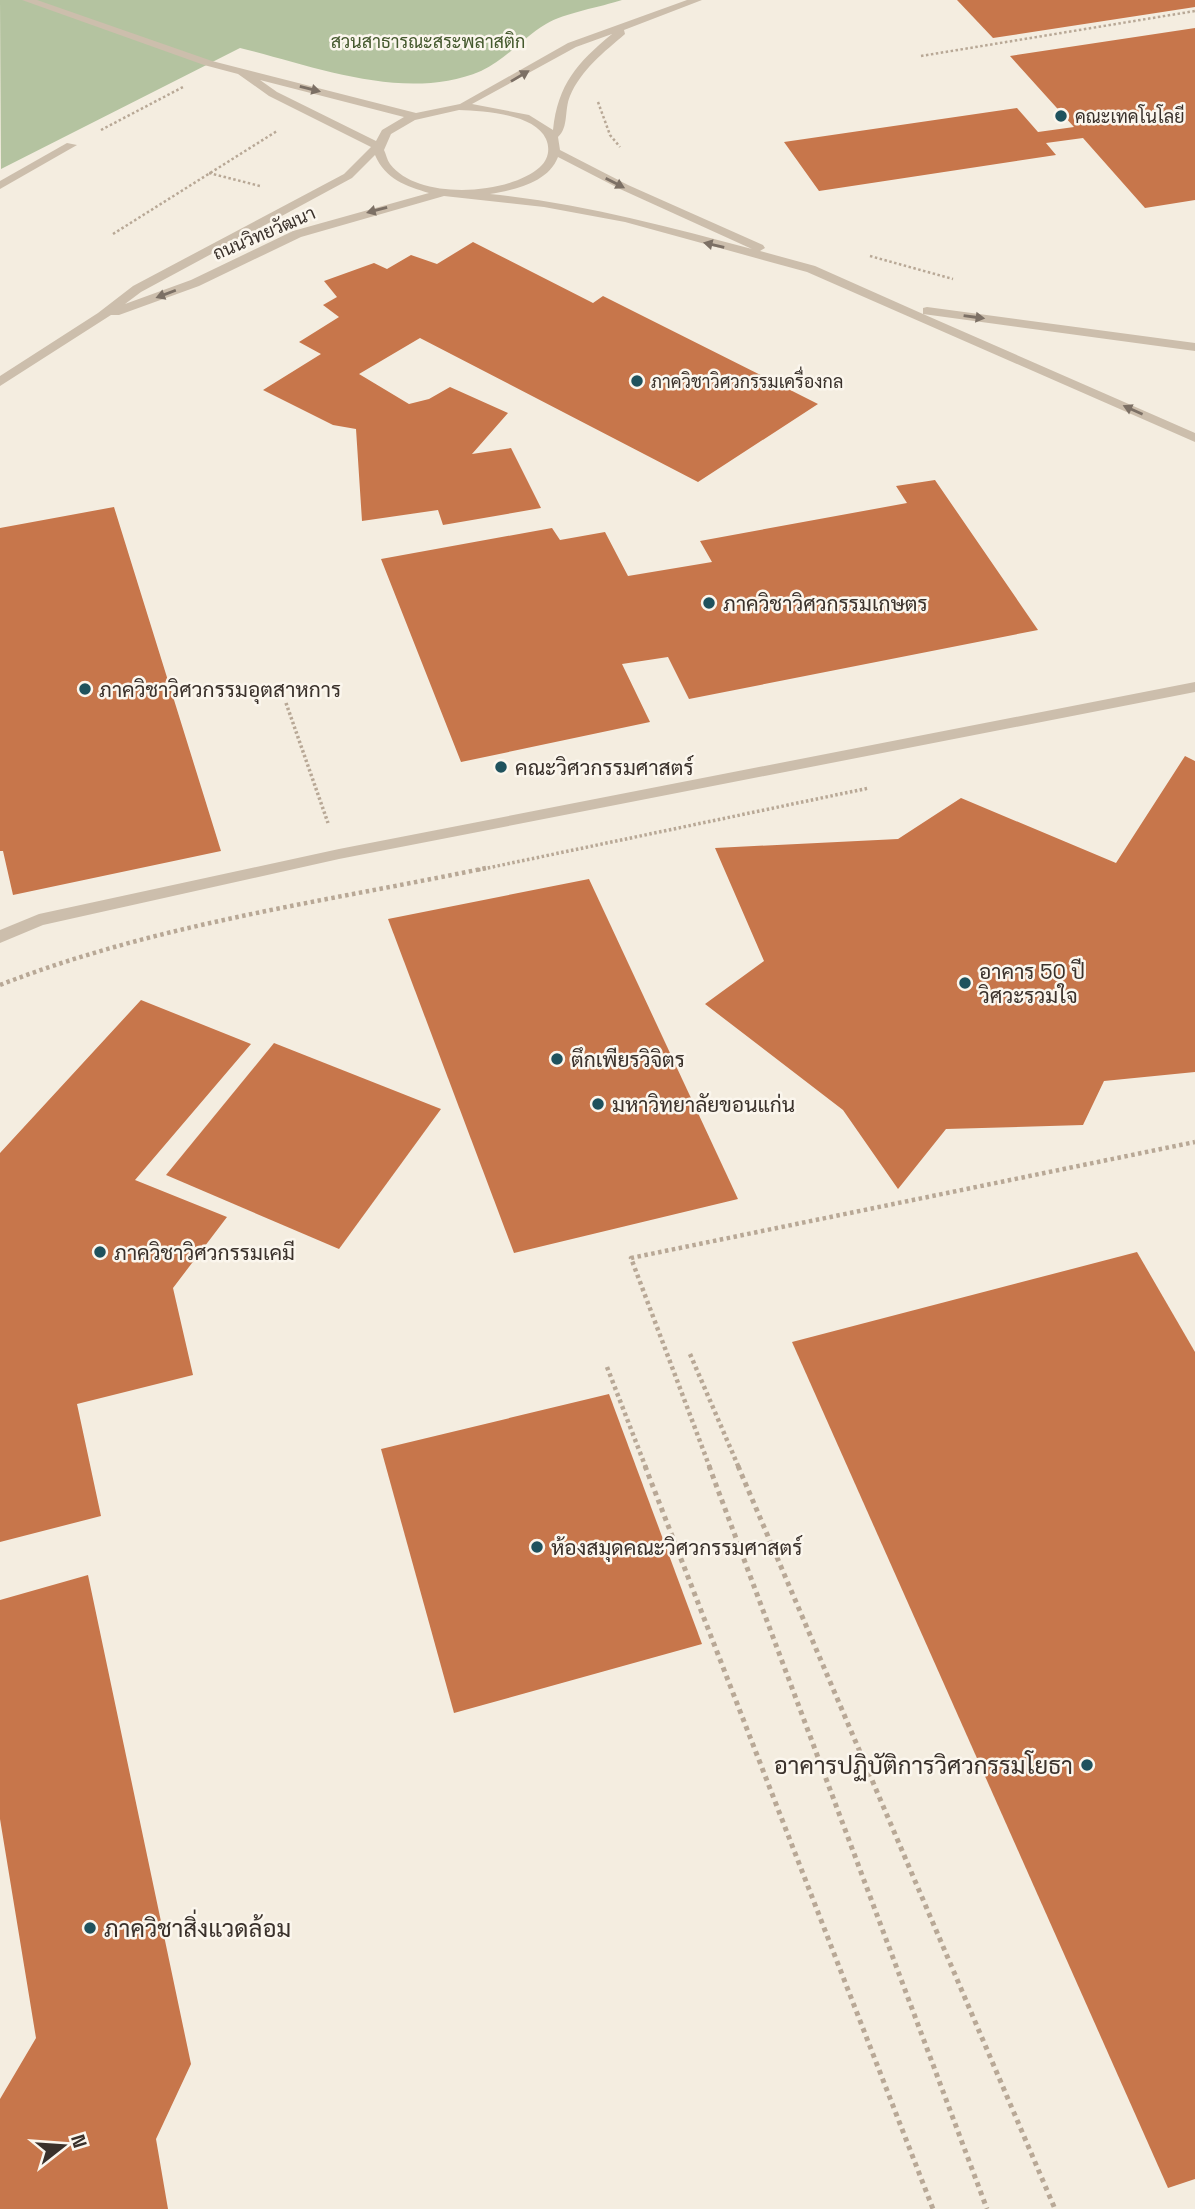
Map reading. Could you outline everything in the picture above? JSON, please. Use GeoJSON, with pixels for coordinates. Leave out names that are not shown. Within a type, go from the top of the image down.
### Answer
{"type":"FeatureCollection","features":[{"type":"Feature","properties":{"kind":"street"},"geometry":{"type":"LineString","coordinates":[[27,0],[208,63],[414,116]]}},
{"type":"Feature","properties":{"kind":"street"},"geometry":{"type":"LineString","coordinates":[[459,107],[517,78],[572,45],[697,0]]}},
{"type":"Feature","properties":{"kind":"street"},"geometry":{"type":"LineString","coordinates":[[551,138],[559,130],[557,116],[563,96],[573,81],[594,55],[632,23]]}},
{"type":"Feature","properties":{"kind":"street"},"geometry":{"type":"LineString","coordinates":[[243,73],[273,94],[378,146]]}},
{"type":"Feature","properties":{"kind":"street"},"geometry":{"type":"LineString","coordinates":[[0,382],[102,316],[137,289],[348,176],[378,146],[384,134],[414,116],[459,107],[483,107],[526,117],[542,127],[551,138],[554,151],[545,168],[523,183],[480,193],[449,193]]}},
{"type":"Feature","properties":{"kind":"street"},"geometry":{"type":"LineString","coordinates":[[0,186],[71,145]]}},
{"type":"Feature","properties":{"kind":"street"},"geometry":{"type":"LineString","coordinates":[[378,146],[378,158],[385,170],[399,180],[449,193],[544,203],[626,219],[701,242],[811,269],[907,308],[1195,438]]}},
{"type":"Feature","properties":{"kind":"street"},"geometry":{"type":"LineString","coordinates":[[554,151],[624,187],[729,232],[780,260]]}},
{"type":"Feature","properties":{"kind":"street","name":"ถนนวิทยวัฒนา"},"geometry":{"type":"LineString","coordinates":[[102,316],[195,283],[298,234],[449,193]]}},
{"type":"Feature","properties":{"kind":"street"},"geometry":{"type":"LineString","coordinates":[[907,308],[1195,347]]}},
{"type":"Feature","properties":{"kind":"street"},"geometry":{"type":"LineString","coordinates":[[0,937],[39,920],[339,854],[1195,687]]}},
{"type":"Feature","properties":{"kind":"path"},"geometry":{"type":"LineString","coordinates":[[921,56],[1195,11]]}},
{"type":"Feature","properties":{"kind":"path"},"geometry":{"type":"LineString","coordinates":[[71,145],[193,82]]}},
{"type":"Feature","properties":{"kind":"path"},"geometry":{"type":"LineString","coordinates":[[598,94],[602,118],[610,135],[622,149]]}},
{"type":"Feature","properties":{"kind":"path"},"geometry":{"type":"LineString","coordinates":[[113,234],[311,113]]}},
{"type":"Feature","properties":{"kind":"path"},"geometry":{"type":"LineString","coordinates":[[209,173],[261,186]]}},
{"type":"Feature","properties":{"kind":"path"},"geometry":{"type":"LineString","coordinates":[[861,254],[957,281]]}},
{"type":"Feature","properties":{"kind":"path"},"geometry":{"type":"LineString","coordinates":[[286,703],[339,854]]}},
{"type":"Feature","properties":{"kind":"path"},"geometry":{"type":"LineString","coordinates":[[0,985],[45,965],[195,927],[662,834],[875,786]]}},
{"type":"Feature","properties":{"kind":"path"},"geometry":{"type":"LineString","coordinates":[[987,2209],[631,1258],[1195,1142]]}},
{"type":"Feature","properties":{"kind":"path"},"geometry":{"type":"LineString","coordinates":[[690,1354],[1055,2209]]}},
{"type":"Feature","properties":{"kind":"path"},"geometry":{"type":"LineString","coordinates":[[607,1367],[933,2209]]}},
{"type":"Feature","properties":{"kind":"green space","name":"สวนสาธารณะสระพลาสติก"},"geometry":{"type":"Polygon","coordinates":[[[0,0],[622,0],[554,20],[490,66],[452,80],[391,83],[329,72],[240,48],[1,169],[0,0]]]}},
{"type":"Feature","properties":{"kind":"building"},"geometry":{"type":"Polygon","coordinates":[[[957,0],[1195,0],[1195,7],[993,38],[957,0]]]}},
{"type":"Feature","properties":{"kind":"building"},"geometry":{"type":"Polygon","coordinates":[[[1195,28],[1195,200],[1145,208],[1083,138],[1046,143],[1056,155],[819,191],[784,142],[1017,108],[1038,132],[1074,127],[1010,56],[1195,28]]]}},
{"type":"Feature","properties":{"kind":"building","name":"ภาควิชาวิศวกรรมเครื่องกล"},"geometry":{"type":"Polygon","coordinates":[[[473,242],[593,303],[603,296],[818,404],[698,482],[420,338],[359,374],[409,404],[429,399],[450,387],[508,413],[472,454],[511,448],[541,508],[443,525],[438,510],[362,521],[356,429],[333,425],[263,390],[321,354],[299,342],[339,317],[323,305],[337,297],[324,281],[374,263],[387,269],[411,255],[437,264],[473,242]]]}},
{"type":"Feature","properties":{"kind":"building","name":"ภาควิชาวิศวกรรมเกษตร"},"geometry":{"type":"Polygon","coordinates":[[[935,480],[1038,630],[689,699],[668,657],[622,664],[650,722],[461,762],[381,559],[552,528],[560,540],[605,532],[628,576],[712,562],[700,541],[907,503],[896,486],[935,480]]]}},
{"type":"Feature","properties":{"kind":"building","name":"ภาควิชาวิศวกรรมอุตสาหการ"},"geometry":{"type":"Polygon","coordinates":[[[114,507],[221,851],[13,895],[3,851],[0,851],[0,528],[114,507]]]}},
{"type":"Feature","properties":{"kind":"building","name":"อาคาร 50 ปี วิศวะรวมใจ"},"geometry":{"type":"Polygon","coordinates":[[[1185,756],[1195,761],[1195,1072],[1104,1081],[1083,1125],[946,1129],[898,1189],[843,1110],[705,1004],[764,961],[715,848],[898,839],[961,798],[1116,863],[1185,756]]]}},
{"type":"Feature","properties":{"kind":"building","name":"ตึกเพียรวิจิตร"},"geometry":{"type":"Polygon","coordinates":[[[589,879],[738,1199],[514,1253],[388,919],[589,879]]]}},
{"type":"Feature","properties":{"kind":"building","name":"ภาควิชาวิศวกรรมเคมี"},"geometry":{"type":"Polygon","coordinates":[[[141,1000],[251,1044],[135,1180],[227,1217],[173,1288],[193,1375],[77,1404],[101,1516],[0,1542],[0,1153],[141,1000]]]}},
{"type":"Feature","properties":{"kind":"building"},"geometry":{"type":"Polygon","coordinates":[[[274,1043],[441,1109],[339,1249],[166,1175],[274,1043]]]}},
{"type":"Feature","properties":{"kind":"building","name":"อาคารปฏิบัติการวิศวกรรมโยธา"},"geometry":{"type":"Polygon","coordinates":[[[1137,1252],[1195,1352],[1195,2179],[1168,2188],[792,1342],[1137,1252]]]}},
{"type":"Feature","properties":{"kind":"building","name":"ห้องสมุดคณะวิศวกรรมศาสตร์"},"geometry":{"type":"Polygon","coordinates":[[[609,1394],[702,1644],[454,1713],[381,1449],[609,1394]]]}},
{"type":"Feature","properties":{"kind":"building","name":"ภาควิชาสิ่งแวดล้อม"},"geometry":{"type":"Polygon","coordinates":[[[88,1575],[191,2064],[156,2139],[168,2209],[0,2209],[0,2099],[36,2038],[0,1819],[0,1600],[88,1575]]]}},
{"type":"Feature","properties":{"kind":"place","name":"คณะเทคโนโลยี"},"geometry":{"type":"Point","coordinates":[1061,116]}},
{"type":"Feature","properties":{"kind":"place","name":"ภาควิชาวิศวกรรมเครื่องกล"},"geometry":{"type":"Point","coordinates":[637,381]}},
{"type":"Feature","properties":{"kind":"place","name":"ภาควิชาวิศวกรรมเกษตร"},"geometry":{"type":"Point","coordinates":[709,603]}},
{"type":"Feature","properties":{"kind":"place","name":"ภาควิชาวิศวกรรมอุตสาหการ"},"geometry":{"type":"Point","coordinates":[85,689]}},
{"type":"Feature","properties":{"kind":"place","name":"คณะวิศวกรรมศาสตร์"},"geometry":{"type":"Point","coordinates":[501,767]}},
{"type":"Feature","properties":{"kind":"place","name":"อาคาร 50 ปี วิศวะรวมใจ"},"geometry":{"type":"Point","coordinates":[965,983]}},
{"type":"Feature","properties":{"kind":"place","name":"ตึกเพียรวิจิตร"},"geometry":{"type":"Point","coordinates":[557,1059]}},
{"type":"Feature","properties":{"kind":"place","name":"มหาวิทยาลัยขอนแก่น"},"geometry":{"type":"Point","coordinates":[598,1104]}},
{"type":"Feature","properties":{"kind":"place","name":"ภาควิชาวิศวกรรมเคมี"},"geometry":{"type":"Point","coordinates":[100,1252]}},
{"type":"Feature","properties":{"kind":"place","name":"ห้องสมุดคณะวิศวกรรมศาสตร์"},"geometry":{"type":"Point","coordinates":[537,1547]}},
{"type":"Feature","properties":{"kind":"place","name":"อาคารปฏิบัติการวิศวกรรมโยธา"},"geometry":{"type":"Point","coordinates":[1087,1765]}},
{"type":"Feature","properties":{"kind":"place","name":"ภาควิชาสิ่งแวดล้อม"},"geometry":{"type":"Point","coordinates":[90,1928]}}]}
